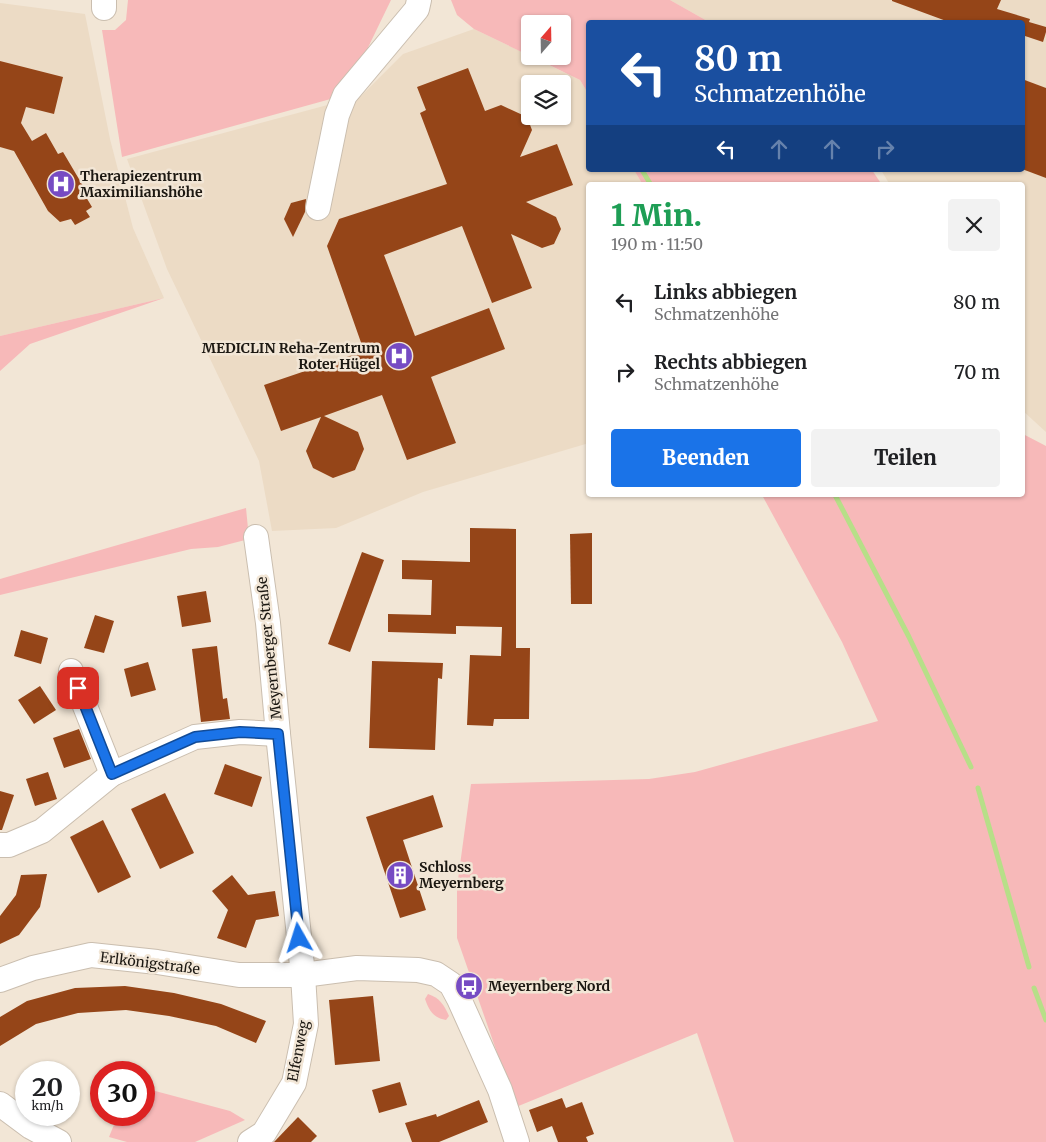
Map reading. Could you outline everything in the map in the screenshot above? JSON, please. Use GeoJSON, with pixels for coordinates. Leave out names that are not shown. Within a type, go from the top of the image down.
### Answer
{"type":"FeatureCollection","features":[{"type":"Feature","properties":{"kind":"street"},"geometry":{"type":"LineString","coordinates":[[318,208],[337,115],[345,95],[417,9],[419,0]]}},
{"type":"Feature","properties":{"kind":"street","name":"Meyernberger Straße"},"geometry":{"type":"LineString","coordinates":[[256,537],[268,623],[303,975]]}},
{"type":"Feature","properties":{"kind":"street"},"geometry":{"type":"LineString","coordinates":[[71,671],[112,774]]}},
{"type":"Feature","properties":{"kind":"street"},"geometry":{"type":"LineString","coordinates":[[0,845],[8,845],[42,831],[112,774],[195,737],[240,732],[278,734]]}},
{"type":"Feature","properties":{"kind":"street","name":"Erlkönigstraße"},"geometry":{"type":"LineString","coordinates":[[0,980],[33,968],[91,955],[157,962],[239,975],[303,975]]}},
{"type":"Feature","properties":{"kind":"street"},"geometry":{"type":"LineString","coordinates":[[303,975],[356,968],[418,970],[436,974],[450,984],[459,999],[500,1090],[517,1142]]}},
{"type":"Feature","properties":{"kind":"street","name":"Elfenweg"},"geometry":{"type":"LineString","coordinates":[[250,1142],[264,1133],[294,1083],[306,1024],[303,975]]}},
{"type":"Feature","properties":{"kind":"street"},"geometry":{"type":"LineString","coordinates":[[0,1104],[31,1127],[59,1142]]}},
{"type":"Feature","properties":{"kind":"shaded area"},"geometry":{"type":"Polygon","coordinates":[[[128,0],[391,0],[345,95],[122,157],[102,30],[115,30],[126,20],[128,0]]]}},
{"type":"Feature","properties":{"kind":"shaded area"},"geometry":{"type":"Polygon","coordinates":[[[451,0],[670,0],[705,20],[586,20],[586,90],[580,80],[549,65],[571,65],[571,15],[521,15],[521,52],[474,29],[457,15],[451,0]]]}},
{"type":"Feature","properties":{"kind":"shaded area"},"geometry":{"type":"Polygon","coordinates":[[[670,0],[1046,0],[1046,432],[1025,413],[1025,182],[888,182],[882,172],[1025,172],[1025,20],[705,20],[670,0]]]}},
{"type":"Feature","properties":{"kind":"shaded area","name":"Therapiezentrum Maximilianshöhe"},"geometry":{"type":"Polygon","coordinates":[[[0,3],[85,14],[110,139],[133,228],[164,298],[0,336],[0,3]]]}},
{"type":"Feature","properties":{"kind":"shaded area","name":"MEDICLIN Reha-Zentrum Roter Hügel"},"geometry":{"type":"Polygon","coordinates":[[[474,29],[521,52],[521,65],[549,65],[570,75],[521,75],[521,125],[571,125],[571,76],[580,80],[586,90],[586,172],[635,172],[641,182],[586,182],[586,444],[423,492],[336,528],[272,531],[259,461],[167,269],[127,159],[361,96],[403,54],[474,29]]]}},
{"type":"Feature","properties":{"kind":"shaded area"},"geometry":{"type":"Polygon","coordinates":[[[635,172],[873,172],[880,182],[641,182],[635,172]]]}},
{"type":"Feature","properties":{"kind":"shaded area"},"geometry":{"type":"Polygon","coordinates":[[[164,298],[30,344],[0,371],[0,336],[164,298]]]}},
{"type":"Feature","properties":{"kind":"shaded area"},"geometry":{"type":"Polygon","coordinates":[[[1025,435],[1046,446],[1046,1142],[734,1142],[697,1033],[516,1107],[457,938],[457,887],[471,784],[649,779],[695,772],[878,721],[842,642],[763,497],[1025,497],[1025,435]]]}},
{"type":"Feature","properties":{"kind":"shaded area"},"geometry":{"type":"Polygon","coordinates":[[[246,508],[249,539],[218,547],[191,549],[0,595],[0,579],[246,508]]]}},
{"type":"Feature","properties":{"kind":"shaded area"},"geometry":{"type":"Polygon","coordinates":[[[428,994],[439,1000],[443,1005],[449,1016],[446,1020],[438,1017],[430,1010],[425,999],[428,994]]]}},
{"type":"Feature","properties":{"kind":"shaded area"},"geometry":{"type":"Polygon","coordinates":[[[155,1091],[230,1111],[245,1120],[195,1142],[127,1142],[109,1137],[114,1126],[155,1126],[155,1091]]]}},
{"type":"Feature","properties":{"kind":"building"},"geometry":{"type":"Polygon","coordinates":[[[1001,0],[997,9],[1030,19],[1029,22],[1046,27],[1046,32],[1043,42],[1025,36],[1025,20],[944,20],[892,1],[1001,0]]]}},
{"type":"Feature","properties":{"kind":"building"},"geometry":{"type":"Polygon","coordinates":[[[0,61],[63,77],[54,114],[26,107],[21,123],[32,141],[46,133],[58,154],[63,152],[86,191],[83,192],[92,207],[86,211],[90,217],[75,225],[71,219],[60,222],[48,211],[14,151],[0,147],[0,61]]]}},
{"type":"Feature","properties":{"kind":"building"},"geometry":{"type":"Polygon","coordinates":[[[468,68],[485,111],[501,105],[521,114],[521,125],[530,125],[532,130],[520,157],[557,144],[573,185],[526,202],[556,217],[561,229],[554,244],[542,248],[511,234],[532,288],[492,303],[462,226],[384,255],[415,336],[489,308],[505,349],[431,377],[456,443],[407,460],[382,395],[324,416],[358,432],[364,449],[355,470],[333,478],[313,468],[306,451],[321,417],[281,431],[264,385],[364,351],[327,246],[339,219],[447,184],[420,113],[426,110],[417,87],[468,68]]]}},
{"type":"Feature","properties":{"kind":"building"},"geometry":{"type":"Polygon","coordinates":[[[1025,80],[1046,88],[1046,178],[1025,170],[1025,80]]]}},
{"type":"Feature","properties":{"kind":"building"},"geometry":{"type":"Polygon","coordinates":[[[306,199],[305,212],[293,237],[284,219],[291,203],[306,199]]]}},
{"type":"Feature","properties":{"kind":"building"},"geometry":{"type":"Polygon","coordinates":[[[470,528],[516,529],[516,648],[530,648],[529,719],[494,719],[493,726],[467,725],[470,655],[501,656],[502,627],[456,626],[456,634],[388,632],[388,614],[431,615],[432,580],[402,579],[402,560],[470,562],[470,528]]]}},
{"type":"Feature","properties":{"kind":"building"},"geometry":{"type":"Polygon","coordinates":[[[592,533],[592,604],[571,604],[570,534],[592,533]]]}},
{"type":"Feature","properties":{"kind":"building"},"geometry":{"type":"Polygon","coordinates":[[[362,552],[384,560],[350,652],[328,644],[362,552]]]}},
{"type":"Feature","properties":{"kind":"building"},"geometry":{"type":"Polygon","coordinates":[[[206,591],[211,622],[182,627],[177,596],[206,591]]]}},
{"type":"Feature","properties":{"kind":"building"},"geometry":{"type":"Polygon","coordinates":[[[95,615],[114,621],[104,653],[84,648],[95,615]]]}},
{"type":"Feature","properties":{"kind":"building"},"geometry":{"type":"Polygon","coordinates":[[[21,630],[48,638],[41,664],[14,656],[21,630]]]}},
{"type":"Feature","properties":{"kind":"building"},"geometry":{"type":"Polygon","coordinates":[[[217,646],[223,699],[227,698],[230,719],[201,722],[192,649],[217,646]]]}},
{"type":"Feature","properties":{"kind":"building"},"geometry":{"type":"Polygon","coordinates":[[[372,661],[443,663],[442,679],[438,678],[435,750],[369,748],[372,661]]]}},
{"type":"Feature","properties":{"kind":"building"},"geometry":{"type":"Polygon","coordinates":[[[148,662],[156,690],[131,697],[124,669],[148,662]]]}},
{"type":"Feature","properties":{"kind":"building"},"geometry":{"type":"Polygon","coordinates":[[[40,686],[56,710],[34,724],[18,700],[40,686]]]}},
{"type":"Feature","properties":{"kind":"building"},"geometry":{"type":"Polygon","coordinates":[[[79,729],[91,759],[64,768],[53,738],[79,729]]]}},
{"type":"Feature","properties":{"kind":"building"},"geometry":{"type":"Polygon","coordinates":[[[225,764],[262,777],[252,807],[214,794],[225,764]]]}},
{"type":"Feature","properties":{"kind":"building"},"geometry":{"type":"Polygon","coordinates":[[[48,772],[57,799],[35,806],[26,779],[48,772]]]}},
{"type":"Feature","properties":{"kind":"building"},"geometry":{"type":"Polygon","coordinates":[[[0,791],[14,795],[2,830],[0,830],[0,791]]]}},
{"type":"Feature","properties":{"kind":"building"},"geometry":{"type":"Polygon","coordinates":[[[165,793],[194,853],[160,869],[131,809],[165,793]]]}},
{"type":"Feature","properties":{"kind":"building","name":"Schloss Meyernberg"},"geometry":{"type":"Polygon","coordinates":[[[433,795],[443,827],[403,840],[426,910],[400,918],[366,817],[433,795]]]}},
{"type":"Feature","properties":{"kind":"building"},"geometry":{"type":"Polygon","coordinates":[[[103,820],[131,877],[98,893],[70,837],[103,820]]]}},
{"type":"Feature","properties":{"kind":"building"},"geometry":{"type":"Polygon","coordinates":[[[47,874],[40,907],[19,935],[0,944],[0,916],[16,895],[21,875],[47,874]]]}},
{"type":"Feature","properties":{"kind":"building"},"geometry":{"type":"Polygon","coordinates":[[[232,875],[248,895],[275,891],[279,916],[256,920],[246,948],[217,938],[228,910],[212,891],[232,875]]]}},
{"type":"Feature","properties":{"kind":"building"},"geometry":{"type":"Polygon","coordinates":[[[125,986],[174,993],[221,1004],[266,1021],[256,1043],[216,1026],[169,1016],[126,1010],[78,1013],[36,1024],[0,1046],[0,1017],[27,1001],[75,988],[125,986]]]}},
{"type":"Feature","properties":{"kind":"building"},"geometry":{"type":"Polygon","coordinates":[[[373,996],[380,1061],[335,1065],[329,1000],[373,996]]]}},
{"type":"Feature","properties":{"kind":"building"},"geometry":{"type":"Polygon","coordinates":[[[400,1082],[407,1105],[379,1113],[372,1090],[400,1082]]]}},
{"type":"Feature","properties":{"kind":"building"},"geometry":{"type":"Polygon","coordinates":[[[562,1098],[566,1108],[582,1102],[594,1134],[586,1137],[588,1142],[558,1142],[552,1126],[537,1132],[529,1110],[562,1098]]]}},
{"type":"Feature","properties":{"kind":"building"},"geometry":{"type":"Polygon","coordinates":[[[479,1100],[488,1122],[439,1142],[412,1142],[405,1123],[436,1114],[437,1117],[479,1100]]]}},
{"type":"Feature","properties":{"kind":"building"},"geometry":{"type":"Polygon","coordinates":[[[298,1117],[317,1136],[311,1142],[274,1142],[298,1117]]]}},
{"type":"Feature","properties":{"kind":"waterway"},"geometry":{"type":"LineString","coordinates":[[643,172],[649,182]]}},
{"type":"Feature","properties":{"kind":"waterway"},"geometry":{"type":"LineString","coordinates":[[836,497],[909,637],[971,767]]}},
{"type":"Feature","properties":{"kind":"waterway"},"geometry":{"type":"LineString","coordinates":[[978,788],[1029,967]]}},
{"type":"Feature","properties":{"kind":"waterway"},"geometry":{"type":"LineString","coordinates":[[1034,988],[1046,1020]]}},
{"type":"Feature","properties":{"kind":"place","name":"Therapiezentrum Maximilianshöhe"},"geometry":{"type":"Point","coordinates":[61,184]}},
{"type":"Feature","properties":{"kind":"place","name":"MEDICLIN Reha-Zentrum Roter Hügel"},"geometry":{"type":"Point","coordinates":[399,356]}},
{"type":"Feature","properties":{"kind":"place","name":"Schloss Meyernberg"},"geometry":{"type":"Point","coordinates":[400,875]}},
{"type":"Feature","properties":{"kind":"place","name":"Meyernberg Nord"},"geometry":{"type":"Point","coordinates":[469,986]}},
{"type":"Feature","properties":{"kind":"route"},"geometry":{"type":"LineString","coordinates":[[78,688],[112,774],[195,737],[240,732],[278,734],[299,938]]}}]}
